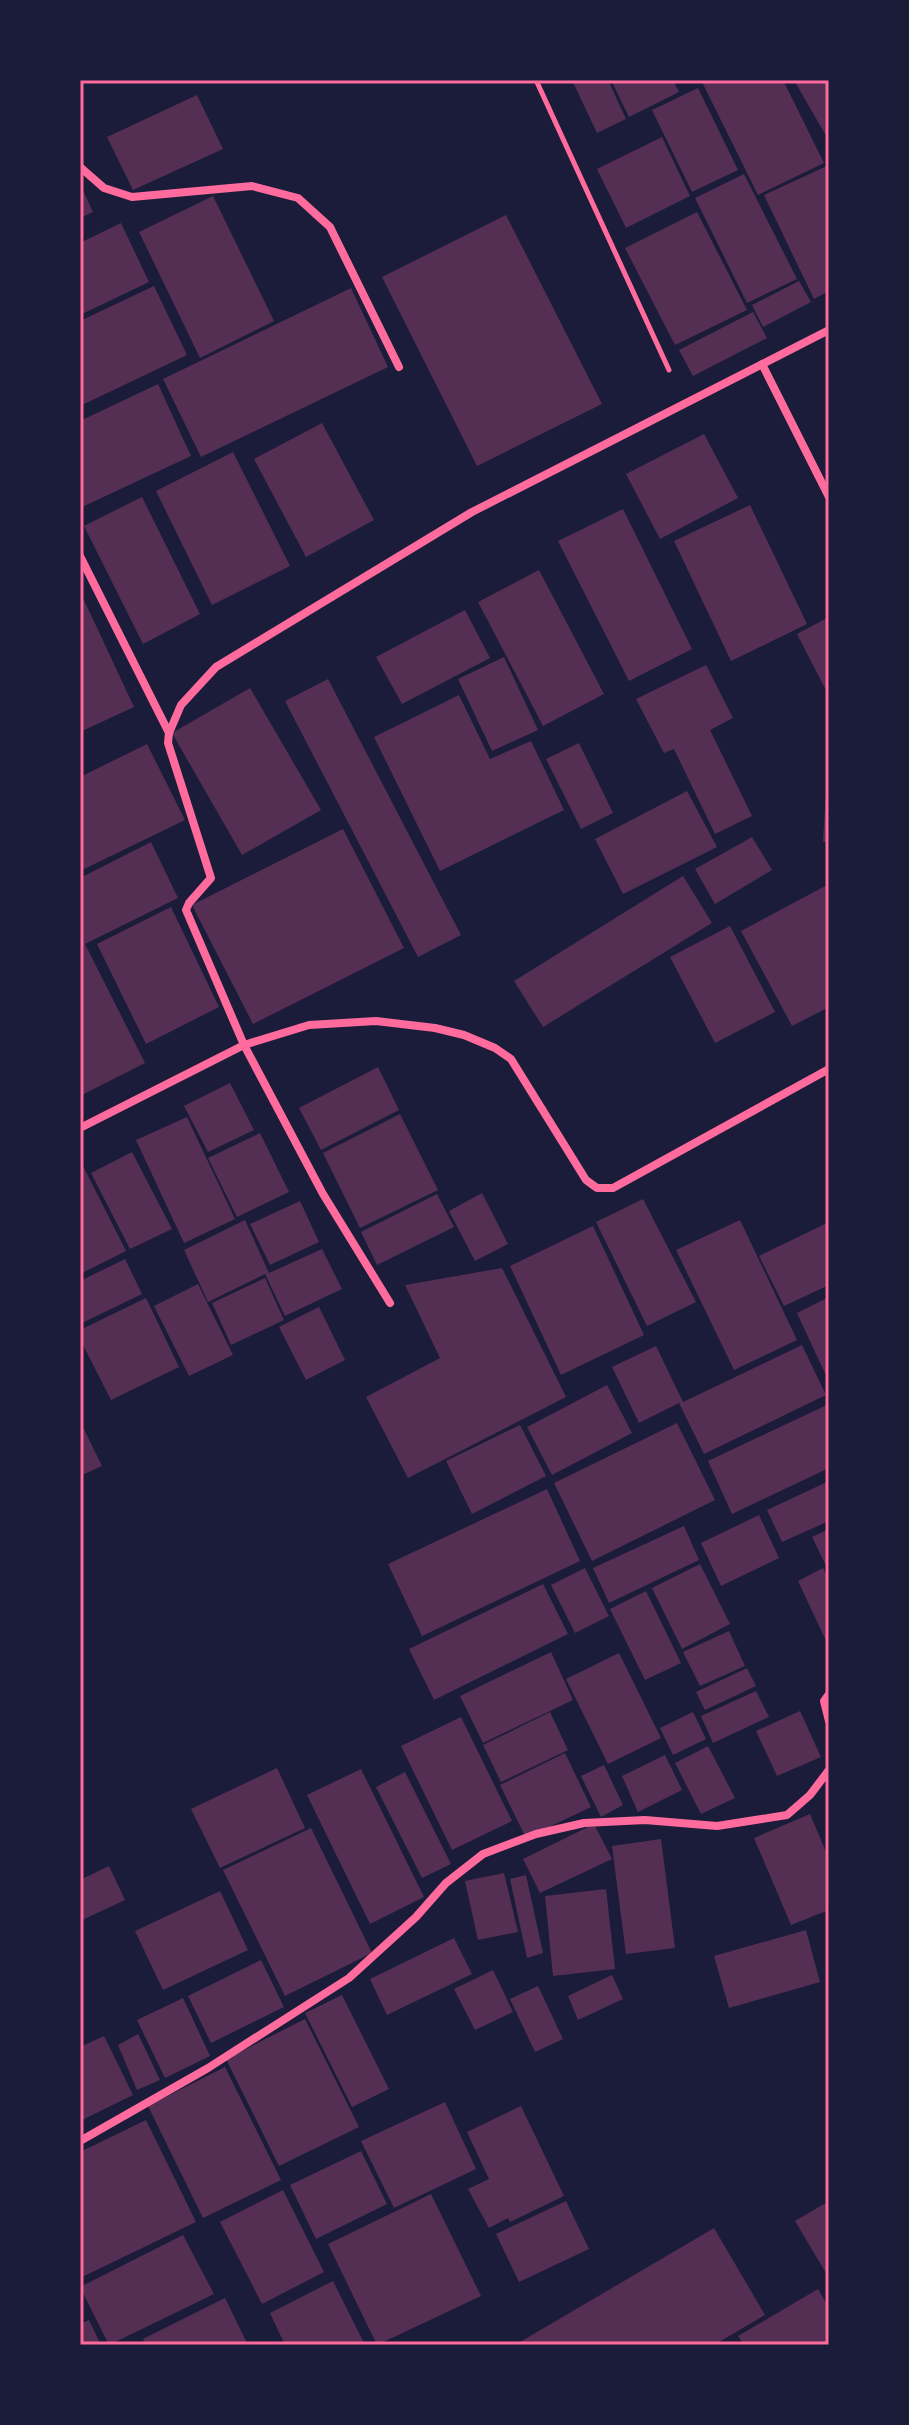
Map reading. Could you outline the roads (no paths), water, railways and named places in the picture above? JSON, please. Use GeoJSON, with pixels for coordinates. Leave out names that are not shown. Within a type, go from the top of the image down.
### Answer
{"type":"FeatureCollection","features":[{"type":"Feature","properties":{"kind":"street"},"geometry":{"type":"LineString","coordinates":[[80,167],[104,188],[132,197],[252,186],[298,198],[330,227],[399,367]]}},
{"type":"Feature","properties":{"kind":"street"},"geometry":{"type":"LineString","coordinates":[[390,1303],[323,1194],[244,1045],[186,910],[211,878],[168,743],[181,705],[216,667],[472,512],[829,330]]}},
{"type":"Feature","properties":{"kind":"street"},"geometry":{"type":"LineString","coordinates":[[762,364],[829,497]]}},
{"type":"Feature","properties":{"kind":"street"},"geometry":{"type":"LineString","coordinates":[[80,556],[169,733]]}},
{"type":"Feature","properties":{"kind":"street"},"geometry":{"type":"LineString","coordinates":[[80,1128],[244,1045],[309,1025],[376,1021],[435,1028],[474,1039],[511,1059],[586,1180],[597,1188],[613,1188],[829,1069]]}},
{"type":"Feature","properties":{"kind":"street"},"geometry":{"type":"LineString","coordinates":[[829,1694],[824,1701],[829,1721]]}},
{"type":"Feature","properties":{"kind":"street"},"geometry":{"type":"LineString","coordinates":[[80,2141],[208,2068],[349,1978],[416,1917],[446,1883],[483,1854],[536,1834],[584,1823],[645,1820],[717,1826],[787,1815],[810,1795],[829,1770]]}}]}
